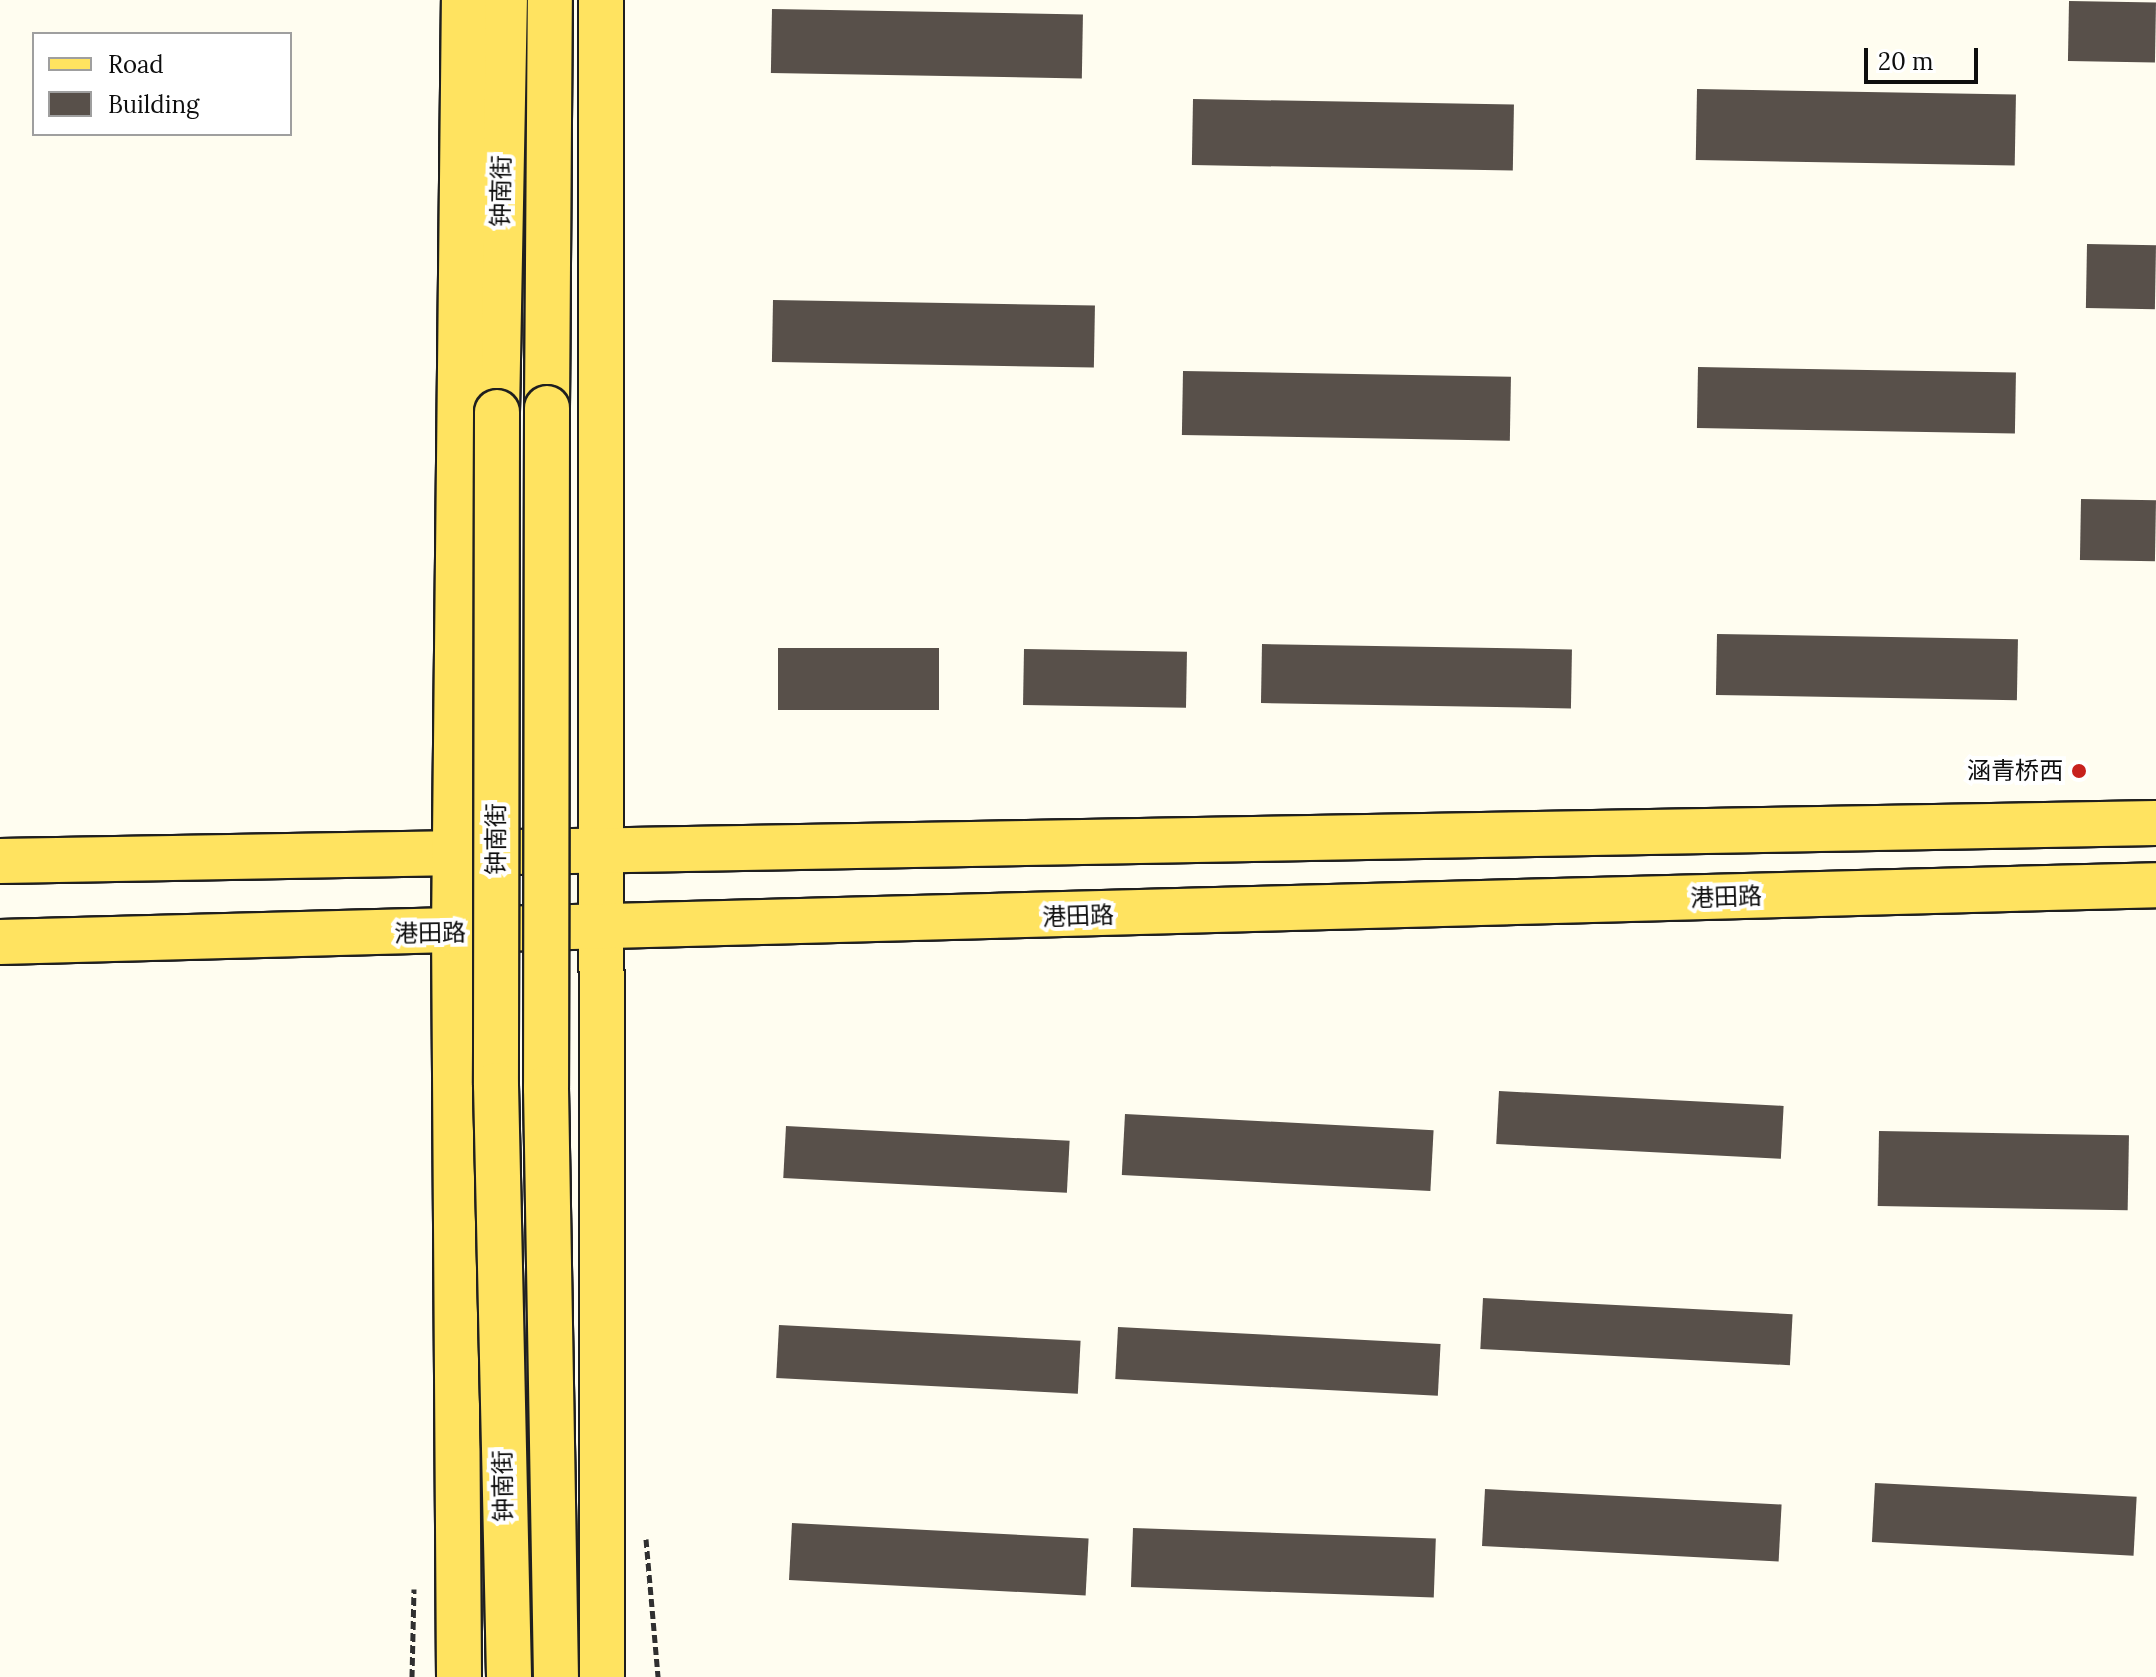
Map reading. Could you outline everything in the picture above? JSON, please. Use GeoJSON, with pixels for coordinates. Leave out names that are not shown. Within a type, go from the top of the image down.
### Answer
{"type":"FeatureCollection","features":[{"type":"Feature","properties":{"kind":"main road"},"geometry":{"type":"LineString","coordinates":[[458,1663],[454,932],[464,0]]}},
{"type":"Feature","properties":{"kind":"main road","name":"钟南街"},"geometry":{"type":"LineString","coordinates":[[505,0],[497,412],[496,1085],[509,1677]]}},
{"type":"Feature","properties":{"kind":"main road","name":"钟南街"},"geometry":{"type":"LineString","coordinates":[[550,0],[546,1088],[556,1677]]}},
{"type":"Feature","properties":{"kind":"main road"},"geometry":{"type":"LineString","coordinates":[[601,0],[598,853],[602,1669]]}},
{"type":"Feature","properties":{"kind":"main road"},"geometry":{"type":"LineString","coordinates":[[0,861],[598,853],[2156,823]]}},
{"type":"Feature","properties":{"kind":"main road","name":"港田路"},"geometry":{"type":"LineString","coordinates":[[0,942],[599,930],[2156,885]]}},
{"type":"Feature","properties":{"kind":"building"},"geometry":{"type":"Polygon","coordinates":[[[2069,1],[2156,3],[2155,63],[2068,61],[2069,1]]]}},
{"type":"Feature","properties":{"kind":"building"},"geometry":{"type":"Polygon","coordinates":[[[772,9],[1083,14],[1082,78],[771,73],[772,9]]]}},
{"type":"Feature","properties":{"kind":"building"},"geometry":{"type":"Polygon","coordinates":[[[1697,89],[2016,95],[2015,166],[1696,160],[1697,89]]]}},
{"type":"Feature","properties":{"kind":"building"},"geometry":{"type":"Polygon","coordinates":[[[1193,99],[1514,105],[1513,171],[1192,165],[1193,99]]]}},
{"type":"Feature","properties":{"kind":"building"},"geometry":{"type":"Polygon","coordinates":[[[2087,244],[2156,245],[2155,309],[2086,308],[2087,244]]]}},
{"type":"Feature","properties":{"kind":"building"},"geometry":{"type":"Polygon","coordinates":[[[773,300],[1095,306],[1094,368],[772,362],[773,300]]]}},
{"type":"Feature","properties":{"kind":"building"},"geometry":{"type":"Polygon","coordinates":[[[1698,367],[2016,373],[2015,434],[1697,428],[1698,367]]]}},
{"type":"Feature","properties":{"kind":"building"},"geometry":{"type":"Polygon","coordinates":[[[1183,371],[1511,377],[1510,441],[1182,435],[1183,371]]]}},
{"type":"Feature","properties":{"kind":"building"},"geometry":{"type":"Polygon","coordinates":[[[2081,499],[2156,500],[2155,561],[2080,560],[2081,499]]]}},
{"type":"Feature","properties":{"kind":"building"},"geometry":{"type":"Polygon","coordinates":[[[1717,634],[2018,639],[2017,700],[1716,695],[1717,634]]]}},
{"type":"Feature","properties":{"kind":"building"},"geometry":{"type":"Polygon","coordinates":[[[1262,644],[1572,649],[1571,708],[1261,703],[1262,644]]]}},
{"type":"Feature","properties":{"kind":"building"},"geometry":{"type":"Polygon","coordinates":[[[778,648],[939,648],[939,710],[778,710],[778,648]]]}},
{"type":"Feature","properties":{"kind":"building"},"geometry":{"type":"Polygon","coordinates":[[[1024,649],[1187,652],[1186,708],[1023,705],[1024,649]]]}},
{"type":"Feature","properties":{"kind":"building"},"geometry":{"type":"Polygon","coordinates":[[[1499,1091],[1784,1106],[1781,1159],[1496,1144],[1499,1091]]]}},
{"type":"Feature","properties":{"kind":"building"},"geometry":{"type":"Polygon","coordinates":[[[1125,1114],[1434,1130],[1430,1191],[1122,1175],[1125,1114]]]}},
{"type":"Feature","properties":{"kind":"building"},"geometry":{"type":"Polygon","coordinates":[[[786,1126],[1070,1141],[1067,1193],[783,1178],[786,1126]]]}},
{"type":"Feature","properties":{"kind":"building"},"geometry":{"type":"Polygon","coordinates":[[[1879,1131],[2129,1135],[2128,1210],[1878,1206],[1879,1131]]]}},
{"type":"Feature","properties":{"kind":"building"},"geometry":{"type":"Polygon","coordinates":[[[1483,1298],[1793,1314],[1790,1365],[1480,1349],[1483,1298]]]}},
{"type":"Feature","properties":{"kind":"building"},"geometry":{"type":"Polygon","coordinates":[[[779,1325],[1081,1341],[1078,1394],[776,1378],[779,1325]]]}},
{"type":"Feature","properties":{"kind":"building"},"geometry":{"type":"Polygon","coordinates":[[[1118,1327],[1441,1344],[1438,1396],[1115,1379],[1118,1327]]]}},
{"type":"Feature","properties":{"kind":"building"},"geometry":{"type":"Polygon","coordinates":[[[1875,1483],[2137,1497],[2134,1556],[1872,1542],[1875,1483]]]}},
{"type":"Feature","properties":{"kind":"building"},"geometry":{"type":"Polygon","coordinates":[[[1485,1489],[1782,1505],[1779,1561],[1482,1546],[1485,1489]]]}},
{"type":"Feature","properties":{"kind":"building"},"geometry":{"type":"Polygon","coordinates":[[[792,1523],[1089,1539],[1086,1595],[789,1580],[792,1523]]]}},
{"type":"Feature","properties":{"kind":"building"},"geometry":{"type":"Polygon","coordinates":[[[1133,1528],[1436,1539],[1434,1598],[1131,1587],[1133,1528]]]}},
{"type":"Feature","properties":{"kind":"place","name":"涵青桥西"},"geometry":{"type":"Point","coordinates":[2079,771]}}]}
